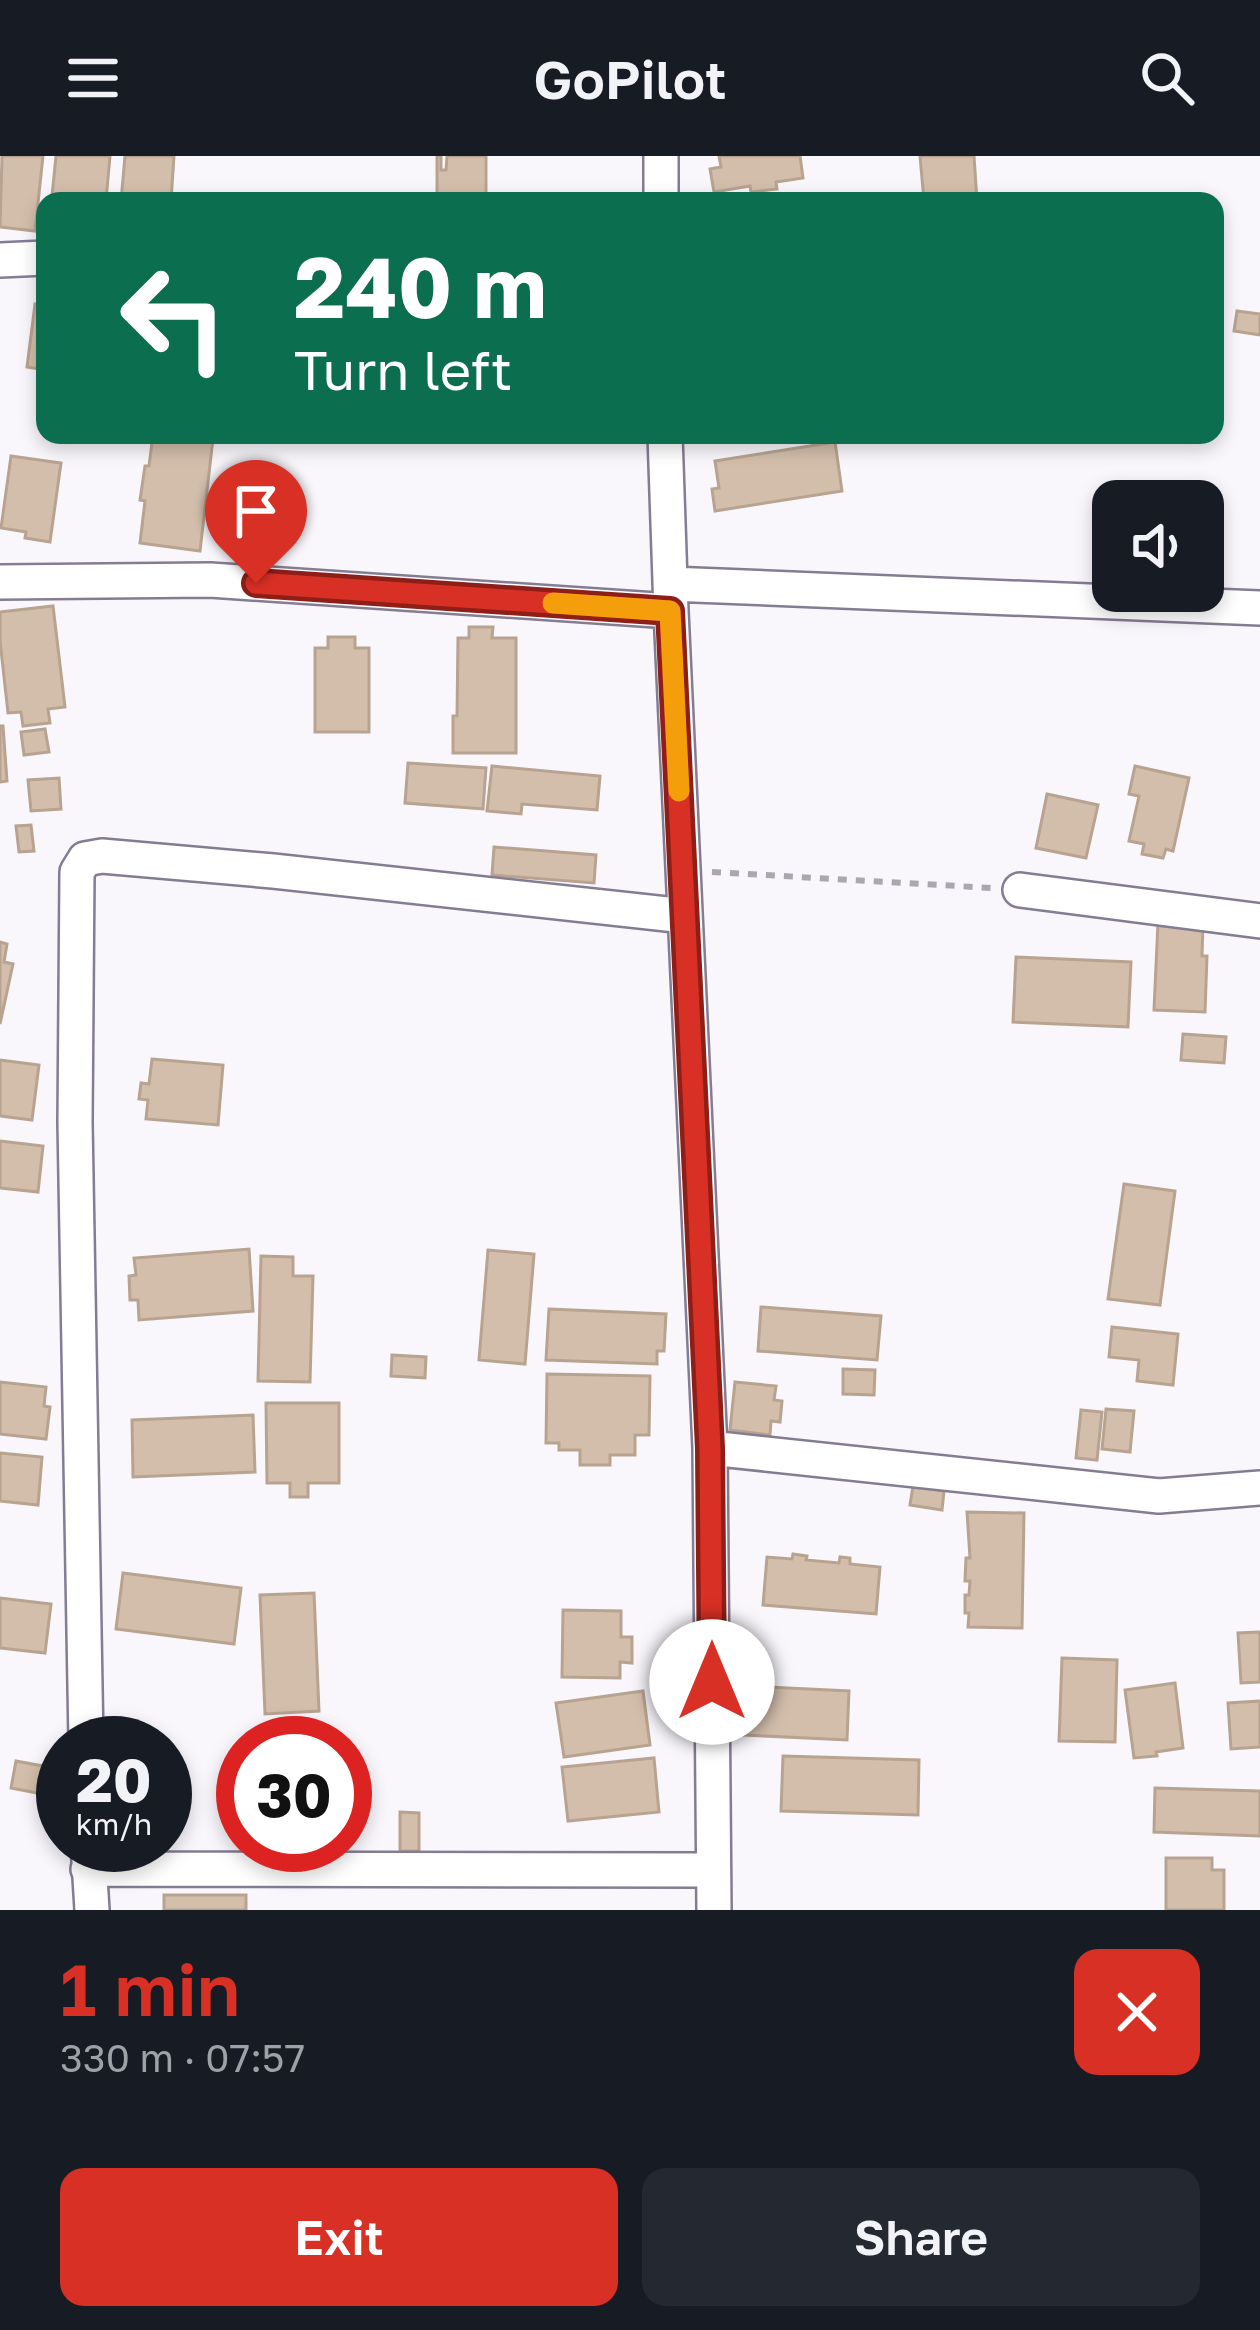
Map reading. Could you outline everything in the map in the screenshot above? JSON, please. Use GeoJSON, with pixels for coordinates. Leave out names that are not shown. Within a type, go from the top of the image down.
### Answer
{"type":"FeatureCollection","features":[{"type":"Feature","properties":{"kind":"street"},"geometry":{"type":"LineString","coordinates":[[661,156],[661,192]]}},
{"type":"Feature","properties":{"kind":"street"},"geometry":{"type":"LineString","coordinates":[[0,260],[36,258]]}},
{"type":"Feature","properties":{"kind":"street"},"geometry":{"type":"LineString","coordinates":[[665,444],[710,1448],[714,1910]]}},
{"type":"Feature","properties":{"kind":"street"},"geometry":{"type":"LineString","coordinates":[[0,582],[211,580],[670,598],[1260,608]]}},
{"type":"Feature","properties":{"kind":"street"},"geometry":{"type":"LineString","coordinates":[[86,1716],[75,1122],[77,872],[85,859],[102,856],[252,869],[685,916]]}},
{"type":"Feature","properties":{"kind":"street"},"geometry":{"type":"LineString","coordinates":[[1020,890],[1260,921]]}},
{"type":"Feature","properties":{"kind":"street"},"geometry":{"type":"LineString","coordinates":[[710,1448],[1159,1496],[1260,1488]]}},
{"type":"Feature","properties":{"kind":"street"},"geometry":{"type":"LineString","coordinates":[[192,1859],[713,1870]]}},
{"type":"Feature","properties":{"kind":"street"},"geometry":{"type":"LineString","coordinates":[[89,1872],[92,1910]]}},
{"type":"Feature","properties":{"kind":"path"},"geometry":{"type":"LineString","coordinates":[[683,871],[1020,890]]}},
{"type":"Feature","properties":{"kind":"building"},"geometry":{"type":"Polygon","coordinates":[[[2,156],[43,156],[35,231],[0,227],[2,156]]]}},
{"type":"Feature","properties":{"kind":"building"},"geometry":{"type":"Polygon","coordinates":[[[56,156],[110,156],[107,192],[52,192],[56,156]]]}},
{"type":"Feature","properties":{"kind":"building"},"geometry":{"type":"Polygon","coordinates":[[[125,156],[174,156],[172,192],[122,192],[125,156]]]}},
{"type":"Feature","properties":{"kind":"building"},"geometry":{"type":"Polygon","coordinates":[[[437,156],[441,156],[441,170],[446,170],[447,156],[486,156],[486,192],[437,192],[437,156]]]}},
{"type":"Feature","properties":{"kind":"building"},"geometry":{"type":"Polygon","coordinates":[[[719,156],[800,156],[803,178],[776,182],[777,189],[751,192],[750,186],[714,192],[710,169],[721,167],[719,156]]]}},
{"type":"Feature","properties":{"kind":"building"},"geometry":{"type":"Polygon","coordinates":[[[920,156],[974,156],[976,192],[923,192],[920,156]]]}},
{"type":"Feature","properties":{"kind":"building"},"geometry":{"type":"Polygon","coordinates":[[[35,304],[36,368],[27,367],[35,304]]]}},
{"type":"Feature","properties":{"kind":"building"},"geometry":{"type":"Polygon","coordinates":[[[1237,311],[1260,314],[1260,335],[1234,331],[1237,311]]]}},
{"type":"Feature","properties":{"kind":"building"},"geometry":{"type":"Polygon","coordinates":[[[152,444],[212,444],[200,551],[140,543],[145,501],[140,500],[145,466],[149,466],[152,444]]]}},
{"type":"Feature","properties":{"kind":"building"},"geometry":{"type":"Polygon","coordinates":[[[835,444],[842,491],[715,511],[712,489],[719,488],[715,461],[835,444]]]}},
{"type":"Feature","properties":{"kind":"building"},"geometry":{"type":"Polygon","coordinates":[[[11,456],[61,463],[50,542],[1,528],[11,456]]]}},
{"type":"Feature","properties":{"kind":"building"},"geometry":{"type":"Polygon","coordinates":[[[53,606],[65,707],[48,709],[50,723],[23,726],[21,712],[8,713],[0,612],[53,606]]]}},
{"type":"Feature","properties":{"kind":"building"},"geometry":{"type":"Polygon","coordinates":[[[469,627],[493,627],[492,638],[516,638],[516,753],[453,753],[458,638],[469,638],[469,627]]]}},
{"type":"Feature","properties":{"kind":"building"},"geometry":{"type":"Polygon","coordinates":[[[328,637],[355,637],[355,648],[369,648],[369,732],[315,732],[315,648],[328,648],[328,637]]]}},
{"type":"Feature","properties":{"kind":"building"},"geometry":{"type":"Polygon","coordinates":[[[0,726],[7,781],[0,782],[0,726]]]}},
{"type":"Feature","properties":{"kind":"building"},"geometry":{"type":"Polygon","coordinates":[[[45,729],[49,752],[24,755],[21,732],[45,729]]]}},
{"type":"Feature","properties":{"kind":"building"},"geometry":{"type":"Polygon","coordinates":[[[408,763],[486,768],[483,809],[405,803],[408,763]]]}},
{"type":"Feature","properties":{"kind":"building"},"geometry":{"type":"Polygon","coordinates":[[[492,766],[600,776],[597,810],[522,804],[521,814],[487,811],[492,766]]]}},
{"type":"Feature","properties":{"kind":"building"},"geometry":{"type":"Polygon","coordinates":[[[1135,766],[1189,778],[1173,851],[1166,849],[1163,858],[1142,854],[1144,844],[1129,841],[1139,796],[1129,794],[1135,766]]]}},
{"type":"Feature","properties":{"kind":"building"},"geometry":{"type":"Polygon","coordinates":[[[59,778],[61,809],[31,811],[28,780],[59,778]]]}},
{"type":"Feature","properties":{"kind":"building"},"geometry":{"type":"Polygon","coordinates":[[[1047,794],[1098,805],[1086,858],[1036,848],[1047,794]]]}},
{"type":"Feature","properties":{"kind":"building"},"geometry":{"type":"Polygon","coordinates":[[[31,825],[34,851],[19,852],[16,826],[31,825]]]}},
{"type":"Feature","properties":{"kind":"building"},"geometry":{"type":"Polygon","coordinates":[[[494,847],[596,855],[594,883],[492,875],[494,847]]]}},
{"type":"Feature","properties":{"kind":"building"},"geometry":{"type":"Polygon","coordinates":[[[1158,922],[1203,924],[1205,1012],[1154,1010],[1158,922]]]}},
{"type":"Feature","properties":{"kind":"building"},"geometry":{"type":"Polygon","coordinates":[[[0,942],[7,944],[4,962],[13,964],[0,1024],[0,942]]]}},
{"type":"Feature","properties":{"kind":"building"},"geometry":{"type":"Polygon","coordinates":[[[1016,957],[1131,962],[1128,1027],[1013,1022],[1016,957]]]}},
{"type":"Feature","properties":{"kind":"building"},"geometry":{"type":"Polygon","coordinates":[[[1183,1034],[1226,1037],[1224,1063],[1181,1060],[1183,1034]]]}},
{"type":"Feature","properties":{"kind":"building"},"geometry":{"type":"Polygon","coordinates":[[[152,1059],[223,1065],[218,1125],[146,1119],[148,1100],[139,1099],[141,1083],[149,1084],[152,1059]]]}},
{"type":"Feature","properties":{"kind":"building"},"geometry":{"type":"Polygon","coordinates":[[[0,1060],[39,1065],[32,1120],[0,1116],[0,1060]]]}},
{"type":"Feature","properties":{"kind":"building"},"geometry":{"type":"Polygon","coordinates":[[[0,1141],[43,1146],[38,1192],[0,1188],[0,1141]]]}},
{"type":"Feature","properties":{"kind":"building"},"geometry":{"type":"Polygon","coordinates":[[[1124,1184],[1175,1191],[1160,1305],[1108,1299],[1124,1184]]]}},
{"type":"Feature","properties":{"kind":"building"},"geometry":{"type":"Polygon","coordinates":[[[249,1249],[253,1311],[139,1320],[138,1300],[130,1300],[129,1276],[136,1275],[134,1258],[249,1249]]]}},
{"type":"Feature","properties":{"kind":"building"},"geometry":{"type":"Polygon","coordinates":[[[488,1250],[534,1254],[525,1364],[479,1360],[488,1250]]]}},
{"type":"Feature","properties":{"kind":"building"},"geometry":{"type":"Polygon","coordinates":[[[261,1256],[293,1257],[293,1276],[313,1276],[310,1382],[258,1381],[261,1256]]]}},
{"type":"Feature","properties":{"kind":"building"},"geometry":{"type":"Polygon","coordinates":[[[761,1307],[881,1316],[877,1360],[758,1351],[761,1307]]]}},
{"type":"Feature","properties":{"kind":"building"},"geometry":{"type":"Polygon","coordinates":[[[549,1309],[666,1314],[664,1351],[657,1351],[657,1364],[546,1360],[549,1309]]]}},
{"type":"Feature","properties":{"kind":"building"},"geometry":{"type":"Polygon","coordinates":[[[1112,1327],[1178,1334],[1173,1385],[1137,1381],[1139,1360],[1109,1357],[1112,1327]]]}},
{"type":"Feature","properties":{"kind":"building"},"geometry":{"type":"Polygon","coordinates":[[[392,1355],[426,1357],[425,1378],[391,1376],[392,1355]]]}},
{"type":"Feature","properties":{"kind":"building"},"geometry":{"type":"Polygon","coordinates":[[[843,1369],[875,1370],[874,1395],[843,1394],[843,1369]]]}},
{"type":"Feature","properties":{"kind":"building"},"geometry":{"type":"Polygon","coordinates":[[[547,1374],[650,1376],[649,1435],[635,1435],[635,1455],[610,1455],[610,1465],[580,1465],[580,1450],[559,1450],[559,1443],[546,1443],[547,1374]]]}},
{"type":"Feature","properties":{"kind":"building"},"geometry":{"type":"Polygon","coordinates":[[[0,1382],[46,1387],[44,1406],[50,1407],[46,1439],[0,1434],[0,1382]]]}},
{"type":"Feature","properties":{"kind":"building"},"geometry":{"type":"Polygon","coordinates":[[[735,1382],[776,1386],[774,1400],[782,1401],[780,1422],[771,1421],[770,1435],[730,1430],[735,1382]]]}},
{"type":"Feature","properties":{"kind":"building"},"geometry":{"type":"Polygon","coordinates":[[[266,1403],[339,1403],[339,1483],[308,1483],[308,1497],[290,1497],[290,1483],[267,1483],[266,1403]]]}},
{"type":"Feature","properties":{"kind":"building"},"geometry":{"type":"Polygon","coordinates":[[[1106,1409],[1134,1411],[1130,1452],[1102,1449],[1106,1409]]]}},
{"type":"Feature","properties":{"kind":"building"},"geometry":{"type":"Polygon","coordinates":[[[1081,1410],[1102,1412],[1097,1460],[1076,1458],[1081,1410]]]}},
{"type":"Feature","properties":{"kind":"building"},"geometry":{"type":"Polygon","coordinates":[[[253,1415],[255,1472],[133,1477],[132,1420],[253,1415]]]}},
{"type":"Feature","properties":{"kind":"building"},"geometry":{"type":"Polygon","coordinates":[[[0,1453],[42,1457],[38,1505],[0,1501],[0,1453]]]}},
{"type":"Feature","properties":{"kind":"building"},"geometry":{"type":"Polygon","coordinates":[[[913,1486],[944,1491],[942,1510],[910,1505],[913,1486]]]}},
{"type":"Feature","properties":{"kind":"building"},"geometry":{"type":"Polygon","coordinates":[[[967,1512],[1024,1513],[1022,1628],[968,1627],[967,1512]]]}},
{"type":"Feature","properties":{"kind":"building"},"geometry":{"type":"Polygon","coordinates":[[[793,1554],[839,1563],[840,1557],[850,1558],[850,1564],[880,1567],[876,1614],[763,1605],[767,1557],[792,1559],[793,1554]]]}},
{"type":"Feature","properties":{"kind":"building"},"geometry":{"type":"Polygon","coordinates":[[[123,1573],[241,1588],[234,1644],[116,1629],[123,1573]]]}},
{"type":"Feature","properties":{"kind":"building"},"geometry":{"type":"Polygon","coordinates":[[[314,1593],[319,1711],[265,1714],[260,1595],[314,1593]]]}},
{"type":"Feature","properties":{"kind":"building"},"geometry":{"type":"Polygon","coordinates":[[[0,1598],[51,1604],[45,1653],[0,1648],[0,1598]]]}},
{"type":"Feature","properties":{"kind":"building"},"geometry":{"type":"Polygon","coordinates":[[[563,1610],[621,1611],[621,1637],[632,1637],[632,1663],[620,1662],[620,1678],[562,1677],[563,1610]]]}},
{"type":"Feature","properties":{"kind":"building"},"geometry":{"type":"Polygon","coordinates":[[[1260,1632],[1260,1682],[1241,1683],[1238,1633],[1260,1632]]]}},
{"type":"Feature","properties":{"kind":"building"},"geometry":{"type":"Polygon","coordinates":[[[1062,1658],[1117,1660],[1115,1742],[1059,1741],[1062,1658]]]}},
{"type":"Feature","properties":{"kind":"building"},"geometry":{"type":"Polygon","coordinates":[[[1175,1683],[1183,1748],[1134,1758],[1125,1690],[1175,1683]]]}},
{"type":"Feature","properties":{"kind":"building"},"geometry":{"type":"Polygon","coordinates":[[[746,1686],[849,1691],[847,1740],[744,1735],[746,1686]]]}},
{"type":"Feature","properties":{"kind":"building"},"geometry":{"type":"Polygon","coordinates":[[[643,1691],[650,1745],[564,1757],[556,1703],[643,1691]]]}},
{"type":"Feature","properties":{"kind":"building"},"geometry":{"type":"Polygon","coordinates":[[[1260,1701],[1260,1747],[1231,1749],[1228,1703],[1260,1701]]]}},
{"type":"Feature","properties":{"kind":"building"},"geometry":{"type":"Polygon","coordinates":[[[783,1756],[919,1760],[918,1815],[781,1811],[783,1756]]]}},
{"type":"Feature","properties":{"kind":"building"},"geometry":{"type":"Polygon","coordinates":[[[654,1758],[659,1812],[568,1821],[562,1767],[654,1758]]]}},
{"type":"Feature","properties":{"kind":"building"},"geometry":{"type":"Polygon","coordinates":[[[16,1761],[36,1765],[36,1793],[11,1788],[16,1761]]]}},
{"type":"Feature","properties":{"kind":"building"},"geometry":{"type":"Polygon","coordinates":[[[1155,1788],[1260,1791],[1260,1836],[1154,1832],[1155,1788]]]}},
{"type":"Feature","properties":{"kind":"building"},"geometry":{"type":"Polygon","coordinates":[[[400,1812],[419,1813],[419,1851],[400,1851],[400,1812]]]}},
{"type":"Feature","properties":{"kind":"building"},"geometry":{"type":"Polygon","coordinates":[[[1166,1858],[1212,1858],[1212,1870],[1224,1870],[1224,1910],[1166,1910],[1166,1858]]]}},
{"type":"Feature","properties":{"kind":"building"},"geometry":{"type":"Polygon","coordinates":[[[164,1895],[246,1895],[246,1910],[164,1910],[164,1895]]]}},
{"type":"Feature","properties":{"kind":"slow traffic"},"geometry":{"type":"LineString","coordinates":[[553,603],[670,611],[679,791]]}},
{"type":"Feature","properties":{"kind":"route"},"geometry":{"type":"LineString","coordinates":[[256,583],[670,611],[710,1448],[712,1682]]}}]}
